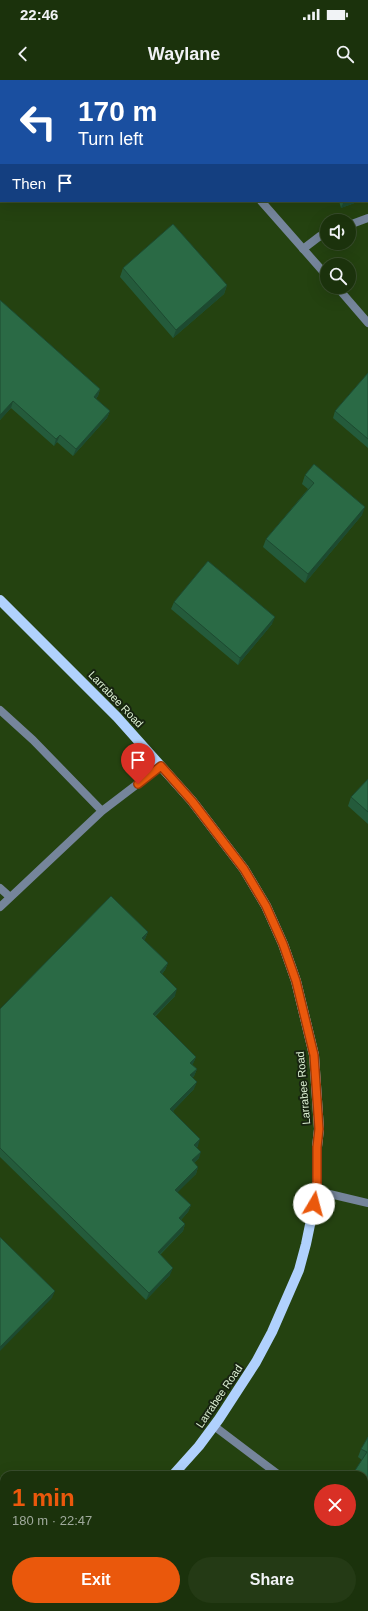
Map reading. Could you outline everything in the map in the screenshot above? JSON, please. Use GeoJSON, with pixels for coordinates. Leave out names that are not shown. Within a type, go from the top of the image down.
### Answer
{"type":"FeatureCollection","features":[{"type":"Feature","properties":{"kind":"main road","name":"Larrabee Road"},"geometry":{"type":"LineString","coordinates":[[0,600],[117,717],[192,801],[244,869],[266,906],[283,944],[296,981],[314,1055],[319,1129],[317,1147],[317,1191],[306,1244],[296,1277],[272,1332],[256,1362],[214,1426],[176,1471]]}},
{"type":"Feature","properties":{"kind":"street"},"geometry":{"type":"LineString","coordinates":[[262,202],[320,268]]}},
{"type":"Feature","properties":{"kind":"street"},"geometry":{"type":"LineString","coordinates":[[356,222],[368,218]]}},
{"type":"Feature","properties":{"kind":"street"},"geometry":{"type":"LineString","coordinates":[[303,249],[320,236]]}},
{"type":"Feature","properties":{"kind":"street"},"geometry":{"type":"LineString","coordinates":[[343,294],[368,323]]}},
{"type":"Feature","properties":{"kind":"street"},"geometry":{"type":"LineString","coordinates":[[0,710],[33,740],[102,811]]}},
{"type":"Feature","properties":{"kind":"street"},"geometry":{"type":"LineString","coordinates":[[0,907],[102,811],[161,766]]}},
{"type":"Feature","properties":{"kind":"street"},"geometry":{"type":"LineString","coordinates":[[0,888],[10,898]]}},
{"type":"Feature","properties":{"kind":"street"},"geometry":{"type":"LineString","coordinates":[[317,1191],[368,1203]]}},
{"type":"Feature","properties":{"kind":"street"},"geometry":{"type":"LineString","coordinates":[[214,1426],[274,1471]]}},
{"type":"Feature","properties":{"kind":"building"},"geometry":{"type":"Polygon","coordinates":[[[173,224],[227,285],[176,330],[123,268],[173,224]]]}},
{"type":"Feature","properties":{"kind":"building"},"geometry":{"type":"Polygon","coordinates":[[[0,300],[100,389],[94,397],[110,411],[76,449],[60,435],[56,439],[13,401],[0,415],[0,300]]]}},
{"type":"Feature","properties":{"kind":"building"},"geometry":{"type":"Polygon","coordinates":[[[368,373],[368,439],[335,411],[368,373]]]}},
{"type":"Feature","properties":{"kind":"building"},"geometry":{"type":"Polygon","coordinates":[[[314,464],[365,507],[308,574],[266,539],[314,483],[305,475],[314,464]]]}},
{"type":"Feature","properties":{"kind":"building"},"geometry":{"type":"Polygon","coordinates":[[[208,561],[275,617],[240,658],[174,602],[208,561]]]}},
{"type":"Feature","properties":{"kind":"building"},"geometry":{"type":"Polygon","coordinates":[[[368,779],[368,812],[351,797],[368,779]]]}},
{"type":"Feature","properties":{"kind":"building"},"geometry":{"type":"Polygon","coordinates":[[[111,896],[148,932],[142,938],[168,963],[160,972],[177,989],[153,1014],[196,1057],[190,1063],[197,1069],[190,1075],[197,1082],[170,1109],[200,1139],[194,1145],[201,1152],[192,1160],[198,1167],[175,1190],[191,1205],[179,1218],[185,1224],[158,1252],[173,1268],[149,1293],[0,1148],[0,1009],[111,896]]]}},
{"type":"Feature","properties":{"kind":"building"},"geometry":{"type":"Polygon","coordinates":[[[0,1237],[55,1291],[0,1347],[0,1237]]]}},
{"type":"Feature","properties":{"kind":"building"},"geometry":{"type":"Polygon","coordinates":[[[368,1437],[368,1471],[355,1471],[367,1452],[361,1449],[368,1437]]]}},
{"type":"Feature","properties":{"kind":"route"},"geometry":{"type":"LineString","coordinates":[[138,784],[161,766],[192,801],[244,869],[266,906],[283,944],[296,981],[314,1055],[319,1129],[317,1147],[317,1191],[314,1204]]}}]}
